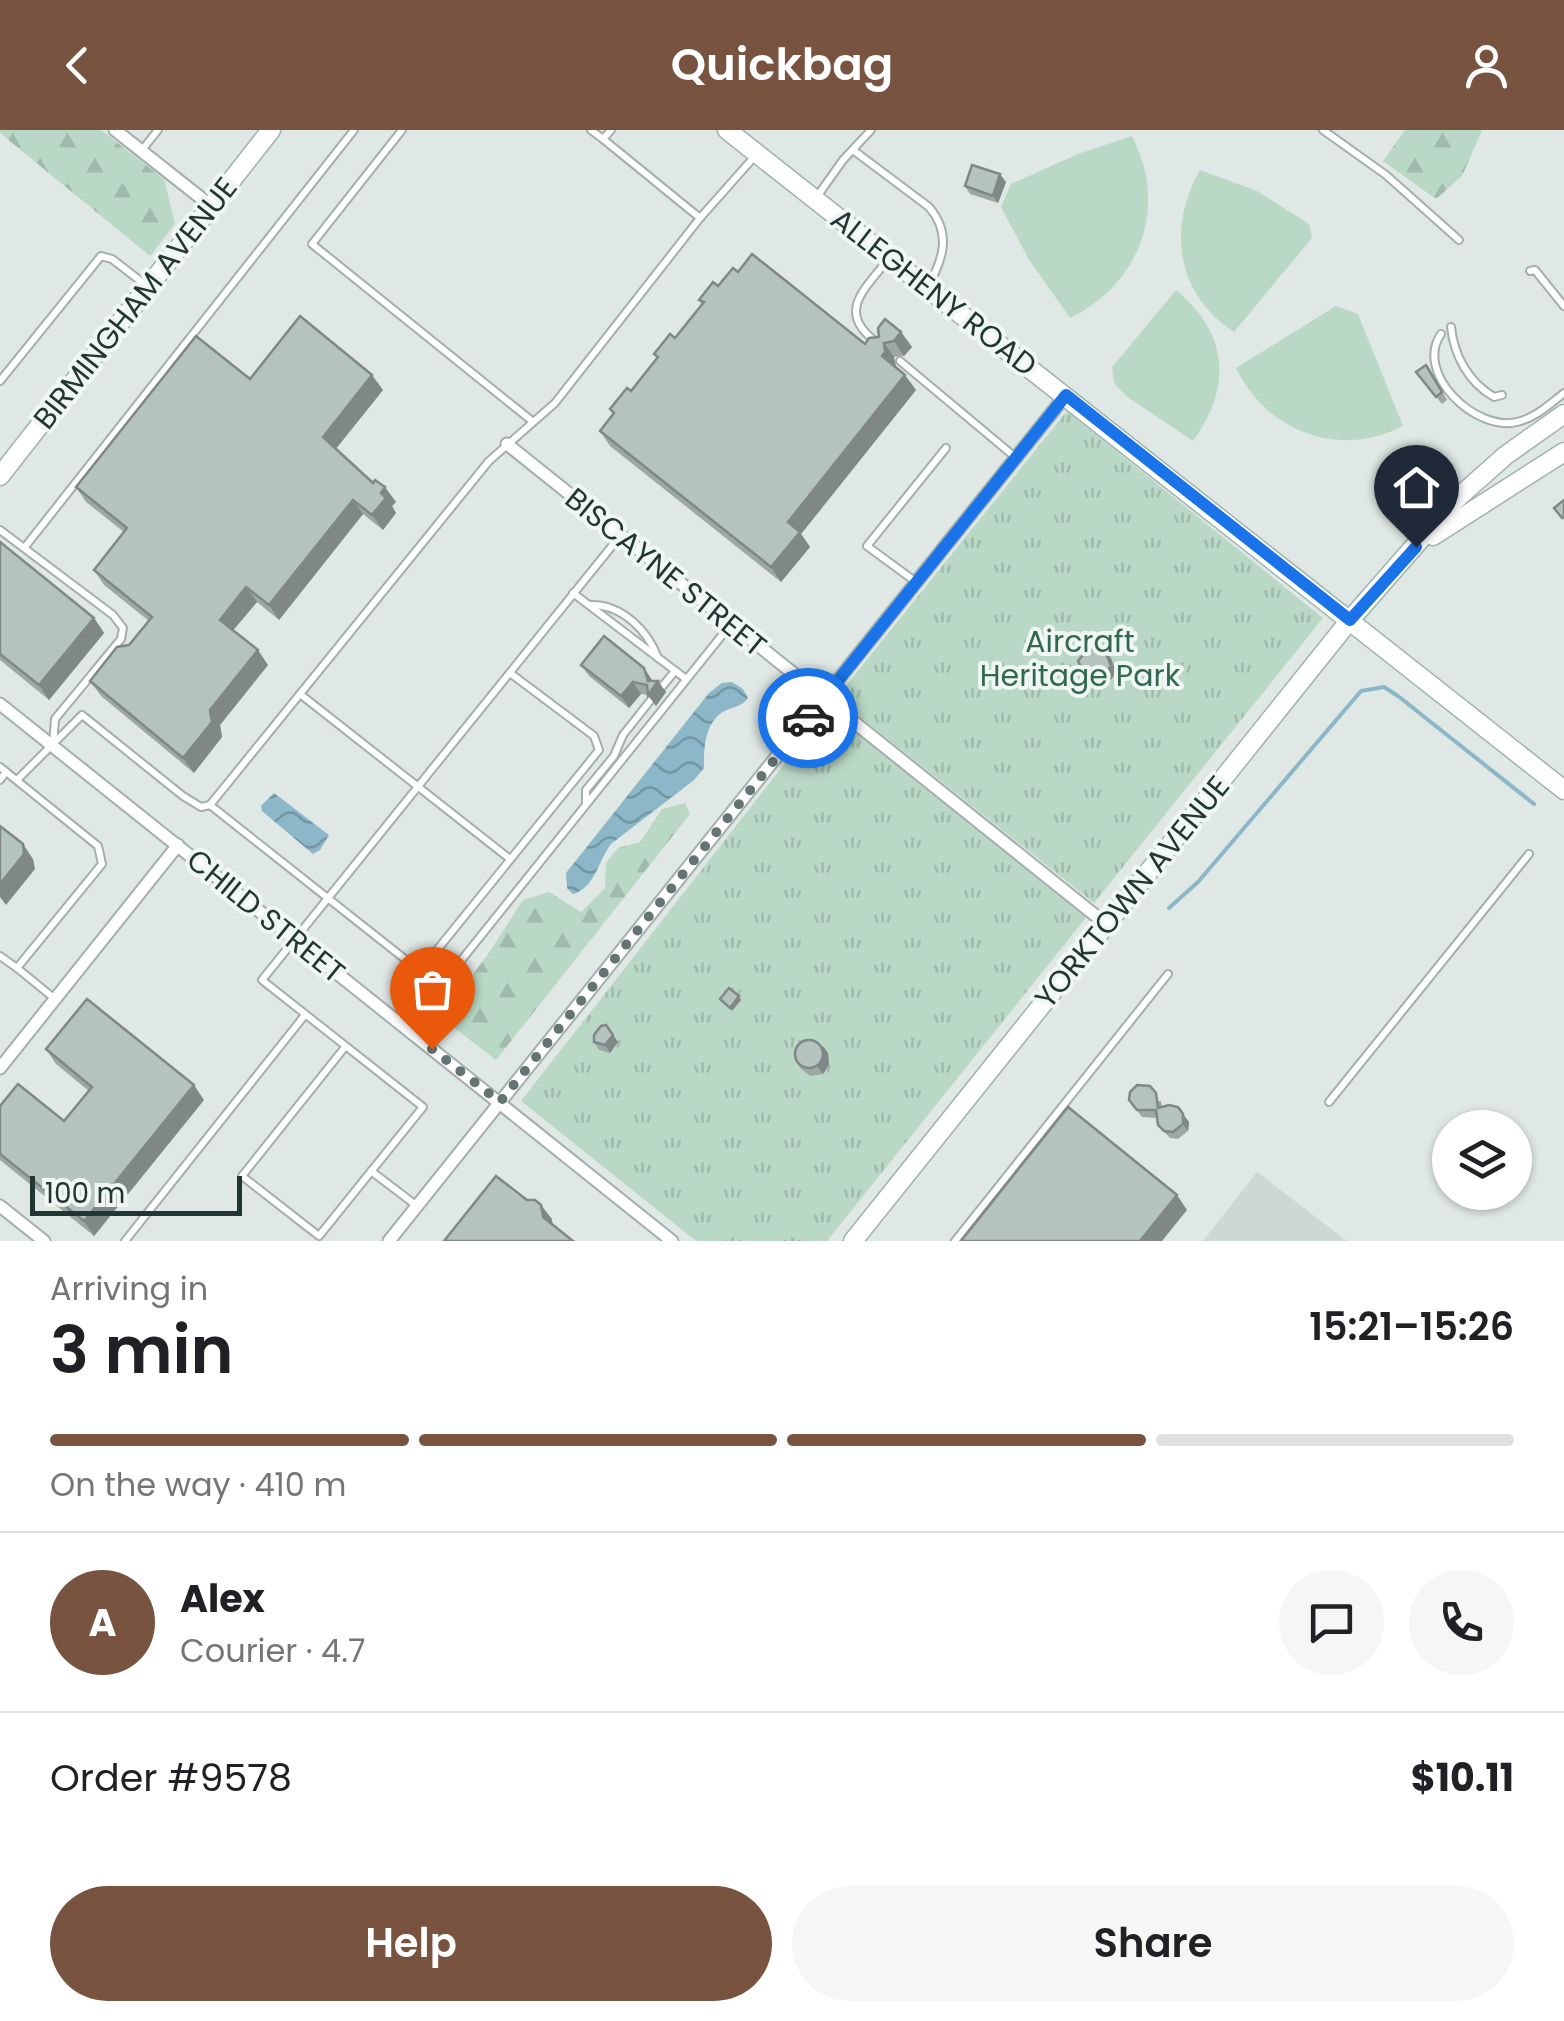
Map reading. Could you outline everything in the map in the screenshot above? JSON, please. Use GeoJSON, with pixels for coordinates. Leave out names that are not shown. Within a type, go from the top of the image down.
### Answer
{"type":"FeatureCollection","features":[{"type":"Feature","properties":{"kind":"main road","name":"BIRMINGHAM AVENUE"},"geometry":{"type":"LineString","coordinates":[[0,476],[271,130]]}},
{"type":"Feature","properties":{"kind":"main road","name":"ALLEGHENY ROAD"},"geometry":{"type":"LineString","coordinates":[[727,130],[1564,790]]}},
{"type":"Feature","properties":{"kind":"main road","name":"YORKTOWN AVENUE"},"geometry":{"type":"LineString","coordinates":[[853,1241],[1350,620],[1454,502],[1506,456],[1564,414]]}},
{"type":"Feature","properties":{"kind":"main road","name":"YORKTOWN AVENUE"},"geometry":{"type":"LineString","coordinates":[[1416,547],[1564,452]]}},
{"type":"Feature","properties":{"kind":"street"},"geometry":{"type":"LineString","coordinates":[[115,130],[211,206]]}},
{"type":"Feature","properties":{"kind":"street"},"geometry":{"type":"LineString","coordinates":[[389,1241],[1066,395]]}},
{"type":"Feature","properties":{"kind":"street","name":"BISCAYNE STREET"},"geometry":{"type":"LineString","coordinates":[[508,444],[1106,924]]}},
{"type":"Feature","properties":{"kind":"street","name":"CHILD STREET"},"geometry":{"type":"LineString","coordinates":[[0,704],[672,1241]]}},
{"type":"Feature","properties":{"kind":"street"},"geometry":{"type":"LineString","coordinates":[[0,1068],[178,846]]}},
{"type":"Feature","properties":{"kind":"street"},"geometry":{"type":"LineString","coordinates":[[0,1206],[44,1241]]}},
{"type":"Feature","properties":{"kind":"lane"},"geometry":{"type":"LineString","coordinates":[[142,151],[158,130]]}},
{"type":"Feature","properties":{"kind":"lane"},"geometry":{"type":"LineString","coordinates":[[25,547],[354,130]]}},
{"type":"Feature","properties":{"kind":"lane"},"geometry":{"type":"LineString","coordinates":[[402,130],[312,244],[532,420]]}},
{"type":"Feature","properties":{"kind":"lane"},"geometry":{"type":"LineString","coordinates":[[591,130],[700,218]]}},
{"type":"Feature","properties":{"kind":"lane"},"geometry":{"type":"LineString","coordinates":[[603,139],[610,130]]}},
{"type":"Feature","properties":{"kind":"lane"},"geometry":{"type":"LineString","coordinates":[[815,199],[871,130]]}},
{"type":"Feature","properties":{"kind":"lane"},"geometry":{"type":"LineString","coordinates":[[1323,130],[1386,175],[1458,240]]}},
{"type":"Feature","properties":{"kind":"lane"},"geometry":{"type":"LineString","coordinates":[[853,150],[936,216],[945,236],[944,246],[928,287]]}},
{"type":"Feature","properties":{"kind":"lane"},"geometry":{"type":"LineString","coordinates":[[17,780],[82,715],[183,796],[201,807],[210,805],[490,461],[560,396],[700,218],[757,154]]}},
{"type":"Feature","properties":{"kind":"lane"},"geometry":{"type":"LineString","coordinates":[[0,381],[101,256],[112,259],[148,286]]}},
{"type":"Feature","properties":{"kind":"lane"},"geometry":{"type":"LineString","coordinates":[[884,348],[864,333],[855,310],[859,296],[890,257]]}},
{"type":"Feature","properties":{"kind":"lane"},"geometry":{"type":"LineString","coordinates":[[1530,271],[1541,275],[1564,306]]}},
{"type":"Feature","properties":{"kind":"lane"},"geometry":{"type":"LineString","coordinates":[[1451,326],[1454,354],[1481,389],[1494,397],[1502,395]]}},
{"type":"Feature","properties":{"kind":"lane"},"geometry":{"type":"LineString","coordinates":[[1441,334],[1432,352],[1433,366],[1460,403],[1489,420],[1514,423],[1530,418],[1564,393]]}},
{"type":"Feature","properties":{"kind":"lane"},"geometry":{"type":"LineString","coordinates":[[900,361],[1016,457]]}},
{"type":"Feature","properties":{"kind":"lane"},"geometry":{"type":"LineString","coordinates":[[917,582],[867,546],[946,448]]}},
{"type":"Feature","properties":{"kind":"lane"},"geometry":{"type":"LineString","coordinates":[[0,530],[113,615],[123,628],[120,639],[55,719],[53,746]]}},
{"type":"Feature","properties":{"kind":"lane"},"geometry":{"type":"LineString","coordinates":[[346,1047],[242,1176],[320,1236],[422,1107],[262,980],[621,535]]}},
{"type":"Feature","properties":{"kind":"lane"},"geometry":{"type":"LineString","coordinates":[[573,593],[686,680]]}},
{"type":"Feature","properties":{"kind":"lane"},"geometry":{"type":"LineString","coordinates":[[589,605],[602,604],[628,618],[650,638],[658,658]]}},
{"type":"Feature","properties":{"kind":"lane"},"geometry":{"type":"LineString","coordinates":[[406,1029],[731,624]]}},
{"type":"Feature","properties":{"kind":"lane"},"geometry":{"type":"LineString","coordinates":[[661,688],[675,671]]}},
{"type":"Feature","properties":{"kind":"lane"},"geometry":{"type":"LineString","coordinates":[[210,805],[420,972],[599,750],[599,743],[510,673]]}},
{"type":"Feature","properties":{"kind":"lane"},"geometry":{"type":"LineString","coordinates":[[300,694],[510,860]]}},
{"type":"Feature","properties":{"kind":"lane"},"geometry":{"type":"LineString","coordinates":[[586,805],[586,790],[650,701]]}},
{"type":"Feature","properties":{"kind":"lane"},"geometry":{"type":"LineString","coordinates":[[0,780],[3,770],[98,846],[102,864],[17,968]]}},
{"type":"Feature","properties":{"kind":"lane"},"geometry":{"type":"LineString","coordinates":[[1329,1102],[1529,854]]}},
{"type":"Feature","properties":{"kind":"lane"},"geometry":{"type":"LineString","coordinates":[[0,956],[55,1000]]}},
{"type":"Feature","properties":{"kind":"lane"},"geometry":{"type":"LineString","coordinates":[[955,1241],[1168,974]]}},
{"type":"Feature","properties":{"kind":"lane"},"geometry":{"type":"LineString","coordinates":[[126,1241],[305,1015]]}},
{"type":"Feature","properties":{"kind":"lane"},"geometry":{"type":"LineString","coordinates":[[371,1171],[417,1206]]}},
{"type":"Feature","properties":{"kind":"shaded area"},"geometry":{"type":"Polygon","coordinates":[[[1257,1172],[1347,1241],[1203,1241],[1257,1172]]]}},
{"type":"Feature","properties":{"kind":"green space"},"geometry":{"type":"Polygon","coordinates":[[[0,130],[101,130],[164,179],[175,224],[150,256],[0,130]]]}},
{"type":"Feature","properties":{"kind":"green space"},"geometry":{"type":"Polygon","coordinates":[[[1405,130],[1482,130],[1462,176],[1436,199],[1383,161],[1405,130]]]}},
{"type":"Feature","properties":{"kind":"green space"},"geometry":{"type":"Polygon","coordinates":[[[1132,136],[1148,190],[1141,241],[1114,285],[1070,318],[1028,258],[1001,207],[1011,184],[1078,154],[1132,136]]]}},
{"type":"Feature","properties":{"kind":"green space"},"geometry":{"type":"Polygon","coordinates":[[[1200,170],[1257,191],[1309,224],[1312,238],[1234,332],[1200,299],[1183,258],[1183,214],[1200,170]]]}},
{"type":"Feature","properties":{"kind":"green space"},"geometry":{"type":"Polygon","coordinates":[[[1176,290],[1206,325],[1219,362],[1214,401],[1193,441],[1126,396],[1114,383],[1112,367],[1176,290]]]}},
{"type":"Feature","properties":{"kind":"green space"},"geometry":{"type":"Polygon","coordinates":[[[1336,306],[1358,314],[1403,426],[1379,436],[1354,440],[1307,433],[1266,409],[1236,368],[1336,306]]]}},
{"type":"Feature","properties":{"kind":"green space","name":"Aircraft Heritage Park"},"geometry":{"type":"Polygon","coordinates":[[[1067,411],[1323,618],[1094,903],[836,698],[1067,411]]]}},
{"type":"Feature","properties":{"kind":"green space"},"geometry":{"type":"Polygon","coordinates":[[[828,708],[1089,914],[827,1241],[696,1241],[521,1101],[828,708]]]}},
{"type":"Feature","properties":{"kind":"green space"},"geometry":{"type":"Polygon","coordinates":[[[685,803],[690,814],[496,1060],[440,1017],[439,1006],[475,971],[523,900],[549,892],[581,912],[605,888],[606,863],[618,848],[640,842],[662,809],[685,803]]]}},
{"type":"Feature","properties":{"kind":"water"},"geometry":{"type":"Polygon","coordinates":[[[732,682],[748,698],[720,714],[711,725],[704,768],[611,844],[591,880],[573,894],[567,888],[566,873],[709,693],[722,683],[732,682]]]}},
{"type":"Feature","properties":{"kind":"water"},"geometry":{"type":"Polygon","coordinates":[[[274,793],[329,835],[320,850],[313,854],[262,811],[261,806],[274,793]]]}},
{"type":"Feature","properties":{"kind":"building"},"geometry":{"type":"Polygon","coordinates":[[[972,165],[1000,174],[993,196],[965,186],[972,165]]]}},
{"type":"Feature","properties":{"kind":"building"},"geometry":{"type":"Polygon","coordinates":[[[752,254],[865,344],[869,338],[879,337],[878,328],[885,319],[901,332],[894,341],[884,343],[882,356],[905,375],[788,522],[800,532],[771,567],[600,431],[614,413],[610,409],[627,388],[631,391],[658,357],[654,354],[670,334],[675,338],[704,302],[699,300],[713,282],[718,286],[733,268],[738,272],[752,254]]]}},
{"type":"Feature","properties":{"kind":"building"},"geometry":{"type":"Polygon","coordinates":[[[300,316],[372,375],[323,437],[373,483],[375,480],[385,487],[381,493],[386,498],[372,515],[353,500],[269,605],[246,587],[220,620],[258,650],[210,710],[212,722],[183,758],[90,681],[117,647],[129,645],[152,617],[94,570],[127,528],[76,487],[196,336],[250,379],[300,316]]]}},
{"type":"Feature","properties":{"kind":"building"},"geometry":{"type":"Polygon","coordinates":[[[1426,365],[1442,392],[1436,397],[1416,372],[1426,365]]]}},
{"type":"Feature","properties":{"kind":"building"},"geometry":{"type":"Polygon","coordinates":[[[1564,500],[1564,517],[1562,518],[1554,508],[1564,500]]]}},
{"type":"Feature","properties":{"kind":"building"},"geometry":{"type":"Polygon","coordinates":[[[0,542],[94,618],[39,685],[0,654],[0,542]]]}},
{"type":"Feature","properties":{"kind":"building"},"geometry":{"type":"Polygon","coordinates":[[[604,636],[644,668],[648,681],[658,681],[648,695],[647,685],[633,682],[621,696],[581,665],[604,636]]]}},
{"type":"Feature","properties":{"kind":"building"},"geometry":{"type":"Polygon","coordinates":[[[1088,649],[1105,651],[1111,666],[1100,680],[1085,676],[1078,661],[1088,649]]]}},
{"type":"Feature","properties":{"kind":"building"},"geometry":{"type":"Polygon","coordinates":[[[0,826],[23,844],[24,854],[0,884],[0,826]]]}},
{"type":"Feature","properties":{"kind":"building"},"geometry":{"type":"Polygon","coordinates":[[[729,988],[739,996],[730,1008],[720,999],[729,988]]]}},
{"type":"Feature","properties":{"kind":"building"},"geometry":{"type":"Polygon","coordinates":[[[87,999],[194,1085],[84,1221],[0,1154],[0,1106],[18,1084],[64,1121],[92,1087],[46,1049],[87,999]]]}},
{"type":"Feature","properties":{"kind":"building"},"geometry":{"type":"Polygon","coordinates":[[[606,1025],[613,1035],[605,1045],[594,1042],[594,1035],[606,1025]]]}},
{"type":"Feature","properties":{"kind":"building"},"geometry":{"type":"Polygon","coordinates":[[[809,1040],[819,1044],[823,1054],[819,1064],[809,1068],[799,1064],[795,1054],[799,1044],[809,1040]]]}},
{"type":"Feature","properties":{"kind":"building"},"geometry":{"type":"Polygon","coordinates":[[[1137,1085],[1150,1086],[1156,1093],[1158,1108],[1178,1107],[1183,1124],[1173,1132],[1164,1131],[1158,1125],[1156,1110],[1137,1110],[1129,1100],[1137,1085]]]}},
{"type":"Feature","properties":{"kind":"building"},"geometry":{"type":"Polygon","coordinates":[[[1068,1107],[1177,1195],[1140,1241],[961,1241],[1068,1107]]]}},
{"type":"Feature","properties":{"kind":"building"},"geometry":{"type":"Polygon","coordinates":[[[496,1176],[527,1200],[541,1205],[543,1217],[573,1241],[444,1241],[496,1176]]]}},
{"type":"Feature","properties":{"kind":"waterway"},"geometry":{"type":"LineString","coordinates":[[1169,908],[1198,882],[1361,691],[1384,687],[1398,696],[1534,804]]}},
{"type":"Feature","properties":{"kind":"way so far"},"geometry":{"type":"LineString","coordinates":[[432,1049],[500,1102],[808,718]]}},
{"type":"Feature","properties":{"kind":"route"},"geometry":{"type":"LineString","coordinates":[[808,718],[1066,395],[1350,620],[1416,547]]}}]}
